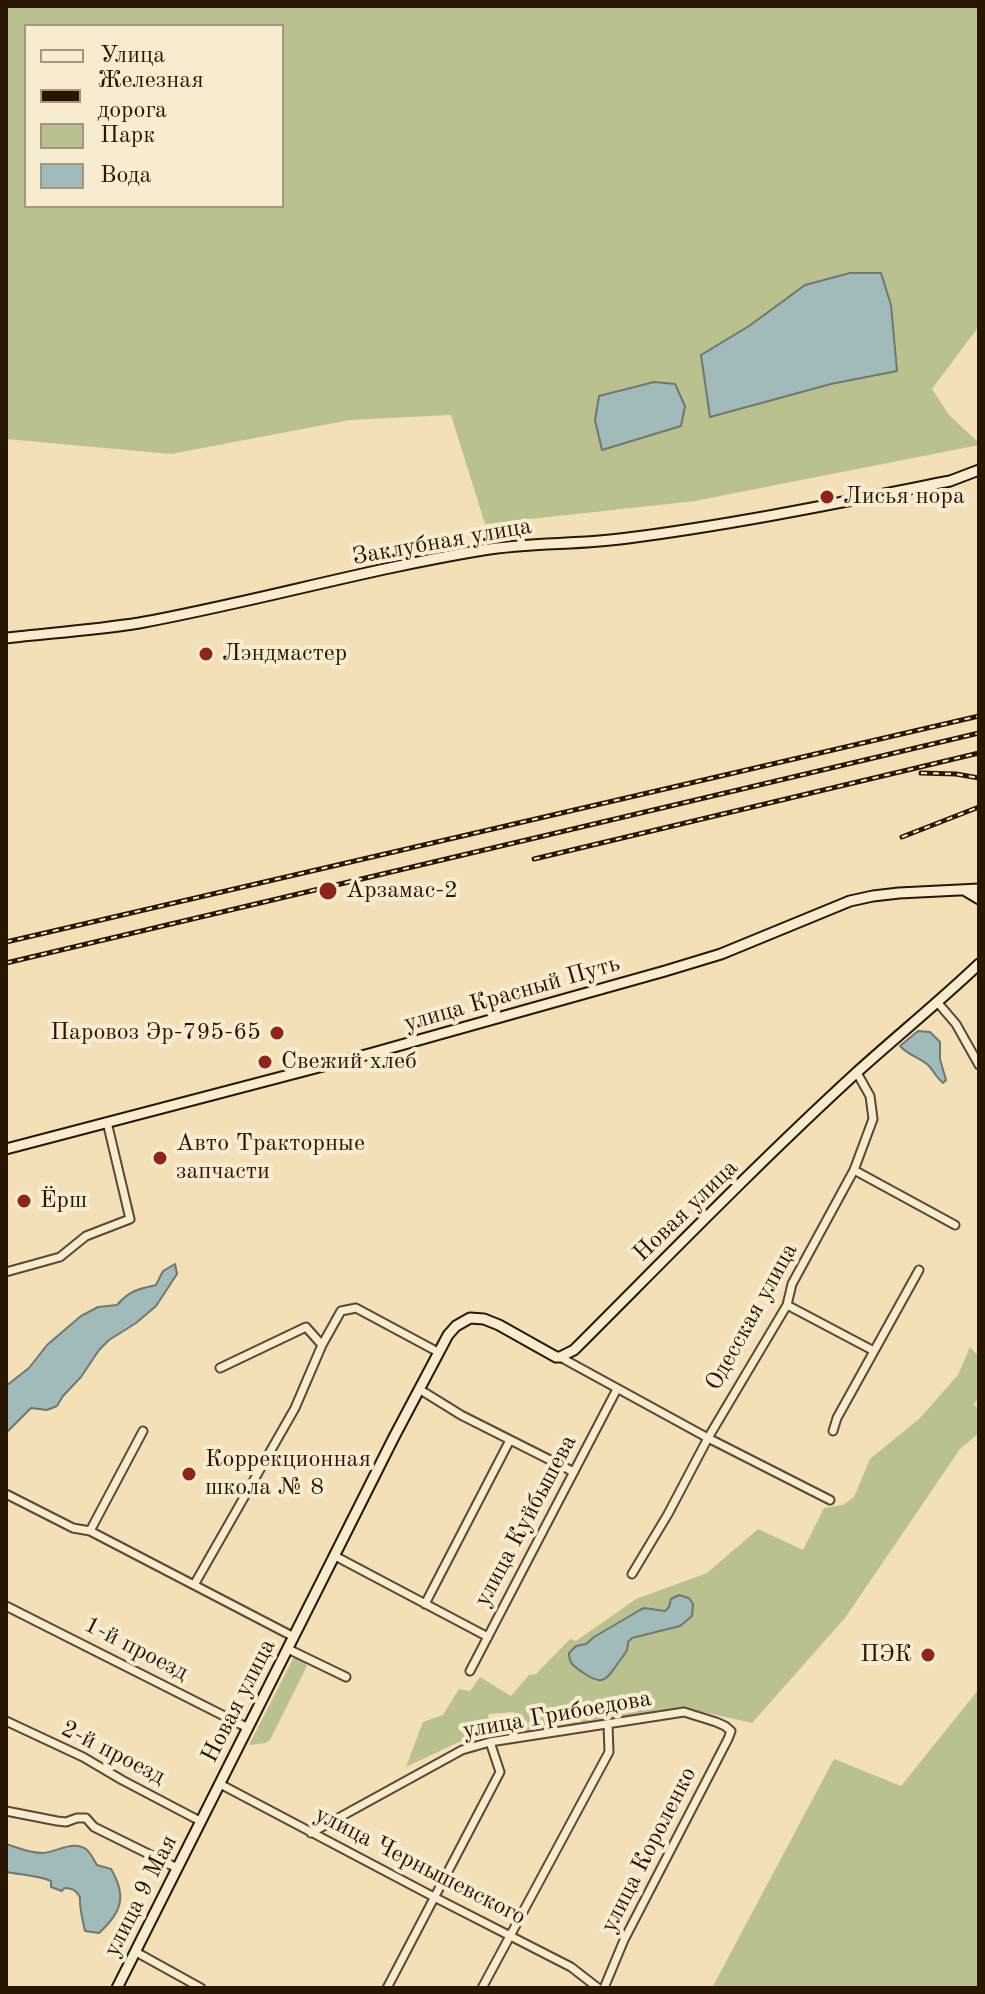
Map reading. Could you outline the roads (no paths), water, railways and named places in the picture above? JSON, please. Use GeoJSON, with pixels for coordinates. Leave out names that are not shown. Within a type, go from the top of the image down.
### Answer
{"type":"FeatureCollection","features":[{"type":"Feature","properties":{"kind":"main road","name":"Заклубная улица"},"geometry":{"type":"LineString","coordinates":[[6,638],[135,623],[486,549],[623,539],[719,526],[950,481],[979,470]]}},
{"type":"Feature","properties":{"kind":"main road","name":"улица Красный Путь"},"geometry":{"type":"LineString","coordinates":[[6,1149],[369,1054],[665,971],[721,954],[850,901],[899,893],[979,889]]}},
{"type":"Feature","properties":{"kind":"main road"},"geometry":{"type":"LineString","coordinates":[[964,890],[979,899]]}},
{"type":"Feature","properties":{"kind":"main road","name":"Новая улица"},"geometry":{"type":"LineString","coordinates":[[200,1821],[438,1352],[456,1326],[470,1318],[484,1319],[560,1357],[574,1350],[857,1073],[979,964]]}},
{"type":"Feature","properties":{"kind":"main road","name":"улица 9 Мая"},"geometry":{"type":"LineString","coordinates":[[117,1988],[200,1821]]}},
{"type":"Feature","properties":{"kind":"street"},"geometry":{"type":"LineString","coordinates":[[938,1003],[956,1024],[979,1065]]}},
{"type":"Feature","properties":{"kind":"street","name":"Одесская улица"},"geometry":{"type":"LineString","coordinates":[[632,1574],[787,1305],[792,1284],[854,1170],[873,1119],[870,1096],[857,1073]]}},
{"type":"Feature","properties":{"kind":"street"},"geometry":{"type":"LineString","coordinates":[[6,1272],[60,1257],[86,1236],[130,1219],[107,1122]]}},
{"type":"Feature","properties":{"kind":"street"},"geometry":{"type":"LineString","coordinates":[[854,1170],[955,1225]]}},
{"type":"Feature","properties":{"kind":"street"},"geometry":{"type":"LineString","coordinates":[[833,1431],[837,1418],[919,1270]]}},
{"type":"Feature","properties":{"kind":"street"},"geometry":{"type":"LineString","coordinates":[[787,1305],[874,1351]]}},
{"type":"Feature","properties":{"kind":"street"},"geometry":{"type":"LineString","coordinates":[[194,1585],[295,1408],[322,1345],[341,1311],[356,1308],[438,1352]]}},
{"type":"Feature","properties":{"kind":"street"},"geometry":{"type":"LineString","coordinates":[[220,1368],[306,1327],[322,1345]]}},
{"type":"Feature","properties":{"kind":"street"},"geometry":{"type":"LineString","coordinates":[[560,1357],[830,1500]]}},
{"type":"Feature","properties":{"kind":"street"},"geometry":{"type":"LineString","coordinates":[[419,1389],[461,1415],[574,1472]]}},
{"type":"Feature","properties":{"kind":"street","name":"улица Куйбышева"},"geometry":{"type":"LineString","coordinates":[[470,1671],[617,1389]]}},
{"type":"Feature","properties":{"kind":"street"},"geometry":{"type":"LineString","coordinates":[[90,1531],[143,1431]]}},
{"type":"Feature","properties":{"kind":"street"},"geometry":{"type":"LineString","coordinates":[[425,1604],[510,1440]]}},
{"type":"Feature","properties":{"kind":"street"},"geometry":{"type":"LineString","coordinates":[[6,1494],[73,1528],[90,1531],[294,1637]]}},
{"type":"Feature","properties":{"kind":"street"},"geometry":{"type":"LineString","coordinates":[[335,1556],[488,1637]]}},
{"type":"Feature","properties":{"kind":"street","name":"1-й проезд"},"geometry":{"type":"LineString","coordinates":[[6,1606],[248,1728]]}},
{"type":"Feature","properties":{"kind":"street"},"geometry":{"type":"LineString","coordinates":[[288,1649],[346,1677]]}},
{"type":"Feature","properties":{"kind":"street","name":"улица Грибоедова"},"geometry":{"type":"LineString","coordinates":[[311,1833],[462,1750],[490,1742],[684,1712],[716,1722],[731,1731]]}},
{"type":"Feature","properties":{"kind":"street","name":"2-й проезд"},"geometry":{"type":"LineString","coordinates":[[6,1721],[83,1757],[200,1821]]}},
{"type":"Feature","properties":{"kind":"street"},"geometry":{"type":"LineString","coordinates":[[482,1988],[609,1752],[608,1724]]}},
{"type":"Feature","properties":{"kind":"street","name":"улица Короленко"},"geometry":{"type":"LineString","coordinates":[[604,1988],[624,1940],[731,1731]]}},
{"type":"Feature","properties":{"kind":"street"},"geometry":{"type":"LineString","coordinates":[[387,1988],[500,1772],[490,1742]]}},
{"type":"Feature","properties":{"kind":"street","name":"улица Чернышевского"},"geometry":{"type":"LineString","coordinates":[[220,1784],[571,1967],[598,1988]]}},
{"type":"Feature","properties":{"kind":"street"},"geometry":{"type":"LineString","coordinates":[[6,1811],[66,1822],[86,1818],[94,1827],[177,1868]]}},
{"type":"Feature","properties":{"kind":"street"},"geometry":{"type":"LineString","coordinates":[[136,1952],[201,1988]]}},
{"type":"Feature","properties":{"kind":"water"},"geometry":{"type":"Polygon","coordinates":[[[850,273],[881,273],[891,305],[897,371],[831,384],[710,417],[701,355],[749,326],[805,285],[850,273]]]}},
{"type":"Feature","properties":{"kind":"water"},"geometry":{"type":"Polygon","coordinates":[[[654,382],[675,384],[685,406],[681,426],[602,450],[595,420],[599,396],[654,382]]]}},
{"type":"Feature","properties":{"kind":"water"},"geometry":{"type":"Polygon","coordinates":[[[918,1031],[930,1032],[940,1042],[940,1059],[946,1080],[943,1083],[926,1063],[900,1046],[918,1031]]]}},
{"type":"Feature","properties":{"kind":"water"},"geometry":{"type":"Polygon","coordinates":[[[175,1264],[177,1274],[156,1306],[99,1350],[57,1406],[47,1410],[31,1408],[6,1433],[6,1386],[29,1368],[47,1345],[81,1316],[98,1307],[117,1305],[134,1291],[156,1285],[163,1271],[175,1264]]]}},
{"type":"Feature","properties":{"kind":"water"},"geometry":{"type":"Polygon","coordinates":[[[679,1595],[689,1598],[693,1604],[692,1616],[680,1626],[632,1638],[625,1653],[605,1679],[590,1677],[571,1662],[569,1653],[576,1646],[586,1644],[644,1608],[665,1611],[671,1599],[679,1595]]]}},
{"type":"Feature","properties":{"kind":"water"},"geometry":{"type":"Polygon","coordinates":[[[6,1844],[38,1853],[70,1846],[86,1849],[97,1865],[111,1869],[116,1879],[120,1903],[113,1918],[99,1933],[85,1931],[77,1893],[69,1888],[62,1891],[51,1887],[51,1881],[46,1879],[6,1872],[6,1844]]]}},
{"type":"Feature","properties":{"kind":"railway"},"geometry":{"type":"LineString","coordinates":[[6,942],[979,716]]}},
{"type":"Feature","properties":{"kind":"railway"},"geometry":{"type":"LineString","coordinates":[[6,963],[979,733]]}},
{"type":"Feature","properties":{"kind":"railway"},"geometry":{"type":"LineString","coordinates":[[534,859],[979,753]]}},
{"type":"Feature","properties":{"kind":"railway"},"geometry":{"type":"LineString","coordinates":[[921,773],[979,778]]}},
{"type":"Feature","properties":{"kind":"railway"},"geometry":{"type":"LineString","coordinates":[[902,837],[979,807]]}},
{"type":"Feature","properties":{"kind":"place","name":"Лисья нора"},"geometry":{"type":"Point","coordinates":[827,497]}},
{"type":"Feature","properties":{"kind":"place","name":"Лэндмастер"},"geometry":{"type":"Point","coordinates":[206,654]}},
{"type":"Feature","properties":{"kind":"place","name":"Арзамас-2"},"geometry":{"type":"Point","coordinates":[328,891]}},
{"type":"Feature","properties":{"kind":"place","name":"Паровоз Эр-795-65"},"geometry":{"type":"Point","coordinates":[277,1033]}},
{"type":"Feature","properties":{"kind":"place","name":"Свежий хлеб"},"geometry":{"type":"Point","coordinates":[265,1062]}},
{"type":"Feature","properties":{"kind":"place","name":"Авто Тракторные запчасти"},"geometry":{"type":"Point","coordinates":[160,1158]}},
{"type":"Feature","properties":{"kind":"place","name":"Ёрш"},"geometry":{"type":"Point","coordinates":[24,1201]}},
{"type":"Feature","properties":{"kind":"place","name":"Коррекционная школа № 8"},"geometry":{"type":"Point","coordinates":[189,1474]}},
{"type":"Feature","properties":{"kind":"place","name":"ПЭК"},"geometry":{"type":"Point","coordinates":[928,1655]}}]}
